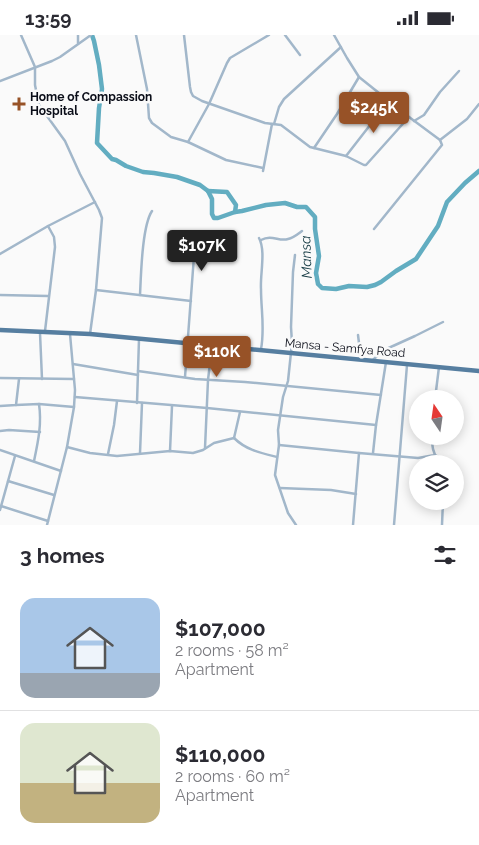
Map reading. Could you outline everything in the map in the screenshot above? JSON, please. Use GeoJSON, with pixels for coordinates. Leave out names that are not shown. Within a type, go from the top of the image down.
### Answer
{"type":"FeatureCollection","features":[{"type":"Feature","properties":{"kind":"main road","name":"Mansa - Samfya Road"},"geometry":{"type":"LineString","coordinates":[[0,330],[90,334],[479,371]]}},
{"type":"Feature","properties":{"kind":"street"},"geometry":{"type":"LineString","coordinates":[[21,35],[35,67],[35,85],[39,105],[65,141],[80,174],[100,210],[102,218],[90,334]]}},
{"type":"Feature","properties":{"kind":"street"},"geometry":{"type":"LineString","coordinates":[[78,35],[78,44]]}},
{"type":"Feature","properties":{"kind":"street"},"geometry":{"type":"LineString","coordinates":[[0,81],[60,57],[91,35]]}},
{"type":"Feature","properties":{"kind":"street"},"geometry":{"type":"LineString","coordinates":[[136,35],[147,89],[149,118],[152,123],[171,137],[188,142],[226,160],[263,169],[273,124],[284,99],[341,47]]}},
{"type":"Feature","properties":{"kind":"street"},"geometry":{"type":"LineString","coordinates":[[184,35],[191,92],[194,96],[209,104],[265,123],[284,127],[306,145],[346,156],[364,165],[368,164],[409,117]]}},
{"type":"Feature","properties":{"kind":"street"},"geometry":{"type":"LineString","coordinates":[[188,142],[209,104],[230,58],[269,35]]}},
{"type":"Feature","properties":{"kind":"street"},"geometry":{"type":"LineString","coordinates":[[285,35],[300,55]]}},
{"type":"Feature","properties":{"kind":"street"},"geometry":{"type":"LineString","coordinates":[[334,35],[360,77],[440,140],[442,145],[374,229]]}},
{"type":"Feature","properties":{"kind":"street"},"geometry":{"type":"LineString","coordinates":[[414,121],[424,115],[440,92],[459,71]]}},
{"type":"Feature","properties":{"kind":"street"},"geometry":{"type":"LineString","coordinates":[[314,147],[360,77]]}},
{"type":"Feature","properties":{"kind":"street"},"geometry":{"type":"LineString","coordinates":[[346,156],[389,101]]}},
{"type":"Feature","properties":{"kind":"street"},"geometry":{"type":"LineString","coordinates":[[440,140],[467,119],[479,104]]}},
{"type":"Feature","properties":{"kind":"street"},"geometry":{"type":"LineString","coordinates":[[0,254],[48,226],[95,202]]}},
{"type":"Feature","properties":{"kind":"street"},"geometry":{"type":"LineString","coordinates":[[140,295],[144,241],[148,219],[152,211]]}},
{"type":"Feature","properties":{"kind":"street"},"geometry":{"type":"LineString","coordinates":[[42,379],[42,331],[49,295],[55,241],[48,226]]}},
{"type":"Feature","properties":{"kind":"street"},"geometry":{"type":"LineString","coordinates":[[261,351],[264,329],[260,239],[286,240],[291,239],[302,231]]}},
{"type":"Feature","properties":{"kind":"street"},"geometry":{"type":"LineString","coordinates":[[185,377],[195,245],[197,237],[201,235]]}},
{"type":"Feature","properties":{"kind":"street"},"geometry":{"type":"LineString","coordinates":[[296,255],[293,272],[292,343],[287,387],[283,397],[278,430],[279,445],[275,475],[288,513],[296,525]]}},
{"type":"Feature","properties":{"kind":"street"},"geometry":{"type":"LineString","coordinates":[[96,289],[191,301]]}},
{"type":"Feature","properties":{"kind":"street"},"geometry":{"type":"LineString","coordinates":[[0,295],[49,295]]}},
{"type":"Feature","properties":{"kind":"street"},"geometry":{"type":"LineString","coordinates":[[373,360],[382,351],[443,322]]}},
{"type":"Feature","properties":{"kind":"street"},"geometry":{"type":"LineString","coordinates":[[47,525],[67,447],[74,407],[75,397],[70,333]]}},
{"type":"Feature","properties":{"kind":"street"},"geometry":{"type":"LineString","coordinates":[[358,335],[362,359]]}},
{"type":"Feature","properties":{"kind":"street"},"geometry":{"type":"LineString","coordinates":[[137,403],[139,339]]}},
{"type":"Feature","properties":{"kind":"street"},"geometry":{"type":"LineString","coordinates":[[205,448],[208,380],[212,346]]}},
{"type":"Feature","properties":{"kind":"street"},"geometry":{"type":"LineString","coordinates":[[373,453],[386,362]]}},
{"type":"Feature","properties":{"kind":"street"},"geometry":{"type":"LineString","coordinates":[[73,364],[138,373],[381,395]]}},
{"type":"Feature","properties":{"kind":"street"},"geometry":{"type":"LineString","coordinates":[[394,525],[407,364]]}},
{"type":"Feature","properties":{"kind":"street"},"geometry":{"type":"LineString","coordinates":[[436,390],[439,367]]}},
{"type":"Feature","properties":{"kind":"street"},"geometry":{"type":"LineString","coordinates":[[0,378],[74,379]]}},
{"type":"Feature","properties":{"kind":"street"},"geometry":{"type":"LineString","coordinates":[[16,405],[19,379]]}},
{"type":"Feature","properties":{"kind":"street"},"geometry":{"type":"LineString","coordinates":[[75,397],[376,425]]}},
{"type":"Feature","properties":{"kind":"street"},"geometry":{"type":"LineString","coordinates":[[108,454],[117,401]]}},
{"type":"Feature","properties":{"kind":"street"},"geometry":{"type":"LineString","coordinates":[[140,453],[142,403]]}},
{"type":"Feature","properties":{"kind":"street"},"geometry":{"type":"LineString","coordinates":[[34,461],[40,432],[39,404]]}},
{"type":"Feature","properties":{"kind":"street"},"geometry":{"type":"LineString","coordinates":[[0,406],[39,404],[74,407]]}},
{"type":"Feature","properties":{"kind":"street"},"geometry":{"type":"LineString","coordinates":[[170,451],[172,406]]}},
{"type":"Feature","properties":{"kind":"street"},"geometry":{"type":"LineString","coordinates":[[234,439],[240,412]]}},
{"type":"Feature","properties":{"kind":"street"},"geometry":{"type":"LineString","coordinates":[[0,431],[40,432]]}},
{"type":"Feature","properties":{"kind":"street"},"geometry":{"type":"LineString","coordinates":[[67,447],[90,453],[127,455],[170,451],[193,453],[203,450],[214,443],[234,439],[257,453],[277,457]]}},
{"type":"Feature","properties":{"kind":"street"},"geometry":{"type":"LineString","coordinates":[[279,445],[409,457]]}},
{"type":"Feature","properties":{"kind":"street"},"geometry":{"type":"LineString","coordinates":[[432,445],[435,455]]}},
{"type":"Feature","properties":{"kind":"street"},"geometry":{"type":"LineString","coordinates":[[0,450],[61,471]]}},
{"type":"Feature","properties":{"kind":"street"},"geometry":{"type":"LineString","coordinates":[[353,525],[359,453]]}},
{"type":"Feature","properties":{"kind":"street"},"geometry":{"type":"LineString","coordinates":[[0,510],[15,456]]}},
{"type":"Feature","properties":{"kind":"street"},"geometry":{"type":"LineString","coordinates":[[8,481],[54,495]]}},
{"type":"Feature","properties":{"kind":"street"},"geometry":{"type":"LineString","coordinates":[[279,488],[332,490],[356,494]]}},
{"type":"Feature","properties":{"kind":"street"},"geometry":{"type":"LineString","coordinates":[[2,506],[48,521]]}},
{"type":"Feature","properties":{"kind":"street"},"geometry":{"type":"LineString","coordinates":[[442,525],[443,510]]}},
{"type":"Feature","properties":{"kind":"waterway","name":"Mansa"},"geometry":{"type":"LineString","coordinates":[[92,35],[102,89],[97,143],[112,159],[126,166],[143,172],[177,177],[200,185],[208,191],[212,199],[212,214],[214,218],[266,205],[285,203],[297,207],[306,207],[315,217],[319,256],[316,273],[318,284],[322,288],[336,289],[349,286],[367,287],[375,285],[416,259],[438,226],[447,202],[479,171]]}},
{"type":"Feature","properties":{"kind":"waterway","name":"Mansa"},"geometry":{"type":"LineString","coordinates":[[208,191],[227,192],[236,205],[235,212]]}},
{"type":"Feature","properties":{"kind":"place","name":"Home of Compassion Hospital"},"geometry":{"type":"Point","coordinates":[19,104]}}]}
